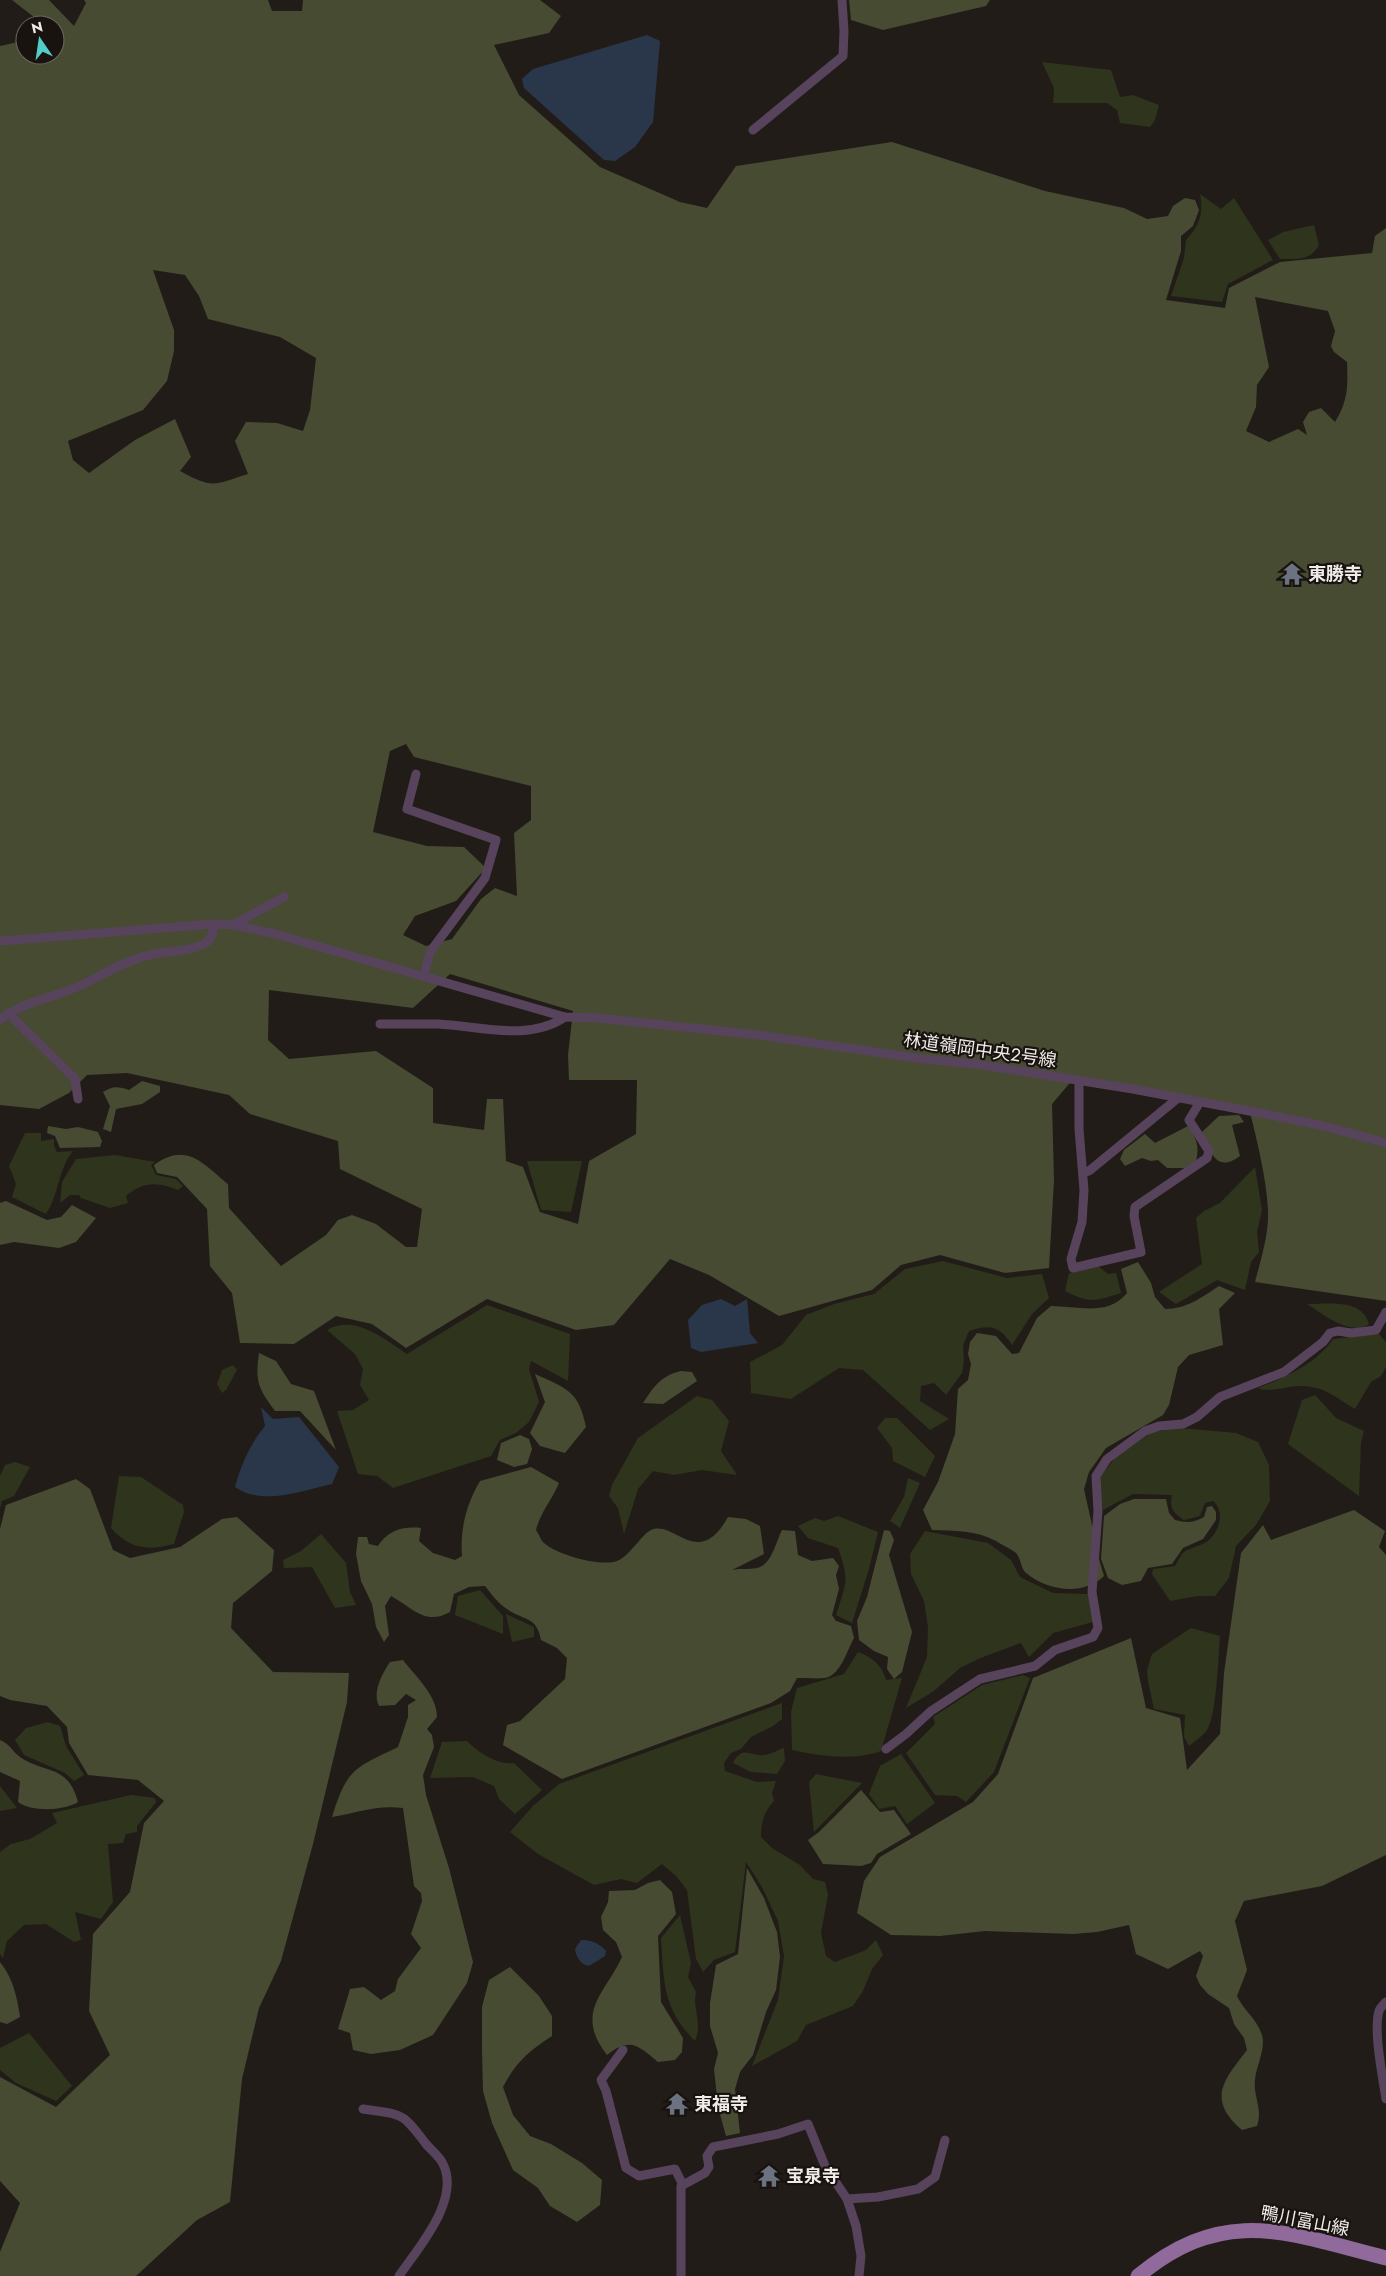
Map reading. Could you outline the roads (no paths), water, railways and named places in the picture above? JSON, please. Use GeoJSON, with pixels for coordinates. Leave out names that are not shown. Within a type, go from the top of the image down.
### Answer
{"type":"FeatureCollection","features":[{"type":"Feature","properties":{"kind":"main road","name":"鴨川富山線"},"geometry":{"type":"LineString","coordinates":[[1138,2276],[1170,2252],[1190,2241],[1220,2232],[1244,2230],[1284,2233],[1386,2258]]}},
{"type":"Feature","properties":{"kind":"street"},"geometry":{"type":"LineString","coordinates":[[753,130],[843,56],[842,0]]}},
{"type":"Feature","properties":{"kind":"street"},"geometry":{"type":"LineString","coordinates":[[416,774],[407,809],[496,840],[485,878],[430,952],[424,976]]}},
{"type":"Feature","properties":{"kind":"street"},"geometry":{"type":"LineString","coordinates":[[233,925],[284,897]]}},
{"type":"Feature","properties":{"kind":"street"},"geometry":{"type":"LineString","coordinates":[[0,941],[213,924],[233,925],[272,933],[565,1018]]}},
{"type":"Feature","properties":{"kind":"street"},"geometry":{"type":"LineString","coordinates":[[0,1020],[14,1008],[76,988],[129,960],[165,951],[201,946],[209,941],[214,932],[213,924]]}},
{"type":"Feature","properties":{"kind":"street"},"geometry":{"type":"LineString","coordinates":[[8,1014],[51,1053],[75,1080],[78,1099]]}},
{"type":"Feature","properties":{"kind":"street"},"geometry":{"type":"LineString","coordinates":[[380,1024],[439,1024],[510,1032],[552,1027],[565,1018]]}},
{"type":"Feature","properties":{"kind":"street","name":"林道嶺岡中央2号線"},"geometry":{"type":"LineString","coordinates":[[565,1018],[598,1018],[759,1035],[923,1059],[976,1064],[1200,1102],[1324,1126],[1386,1143]]}},
{"type":"Feature","properties":{"kind":"street"},"geometry":{"type":"LineString","coordinates":[[1078,1081],[1084,1190],[1082,1222],[1071,1259],[1073,1268],[1140,1252],[1134,1216],[1135,1207],[1207,1158],[1209,1151],[1189,1120],[1200,1102]]}},
{"type":"Feature","properties":{"kind":"street"},"geometry":{"type":"LineString","coordinates":[[1083,1172],[1089,1171],[1178,1098]]}},
{"type":"Feature","properties":{"kind":"street"},"geometry":{"type":"LineString","coordinates":[[886,1749],[906,1734],[930,1711],[980,1679],[1035,1666],[1054,1650],[1093,1637],[1098,1628],[1092,1592],[1098,1511],[1096,1476],[1107,1459],[1146,1431],[1159,1426],[1183,1424],[1197,1417],[1220,1397],[1284,1372],[1323,1342],[1330,1333],[1338,1331],[1352,1334],[1376,1330],[1386,1312]]}},
{"type":"Feature","properties":{"kind":"street"},"geometry":{"type":"LineString","coordinates":[[1386,2002],[1379,2011],[1378,2028],[1386,2100]]}},
{"type":"Feature","properties":{"kind":"street"},"geometry":{"type":"LineString","coordinates":[[624,2050],[601,2080],[606,2091],[626,2168],[639,2176],[675,2169],[683,2185],[681,2276]]}},
{"type":"Feature","properties":{"kind":"street"},"geometry":{"type":"LineString","coordinates":[[363,2109],[400,2114],[410,2122],[443,2163],[448,2188],[432,2228],[399,2276]]}},
{"type":"Feature","properties":{"kind":"street"},"geometry":{"type":"LineString","coordinates":[[683,2185],[705,2173],[709,2167],[708,2156],[713,2147],[778,2134],[808,2124],[828,2172],[847,2199],[860,2242],[859,2276]]}},
{"type":"Feature","properties":{"kind":"street"},"geometry":{"type":"LineString","coordinates":[[847,2199],[878,2197],[918,2189],[936,2177],[945,2140]]}},
{"type":"Feature","properties":{"kind":"water"},"geometry":{"type":"Polygon","coordinates":[[[647,35],[660,41],[653,122],[635,147],[615,161],[604,160],[524,88],[522,79],[533,69],[647,35]]]}},
{"type":"Feature","properties":{"kind":"water"},"geometry":{"type":"Polygon","coordinates":[[[721,1299],[735,1306],[747,1299],[750,1333],[758,1343],[701,1352],[691,1348],[688,1320],[702,1305],[721,1299]]]}},
{"type":"Feature","properties":{"kind":"water"},"geometry":{"type":"Polygon","coordinates":[[[261,1407],[273,1419],[299,1417],[339,1467],[332,1484],[295,1493],[270,1496],[257,1496],[235,1487],[247,1455],[265,1426],[261,1407]]]}},
{"type":"Feature","properties":{"kind":"water"},"geometry":{"type":"Polygon","coordinates":[[[581,1940],[591,1941],[601,1946],[606,1951],[605,1956],[589,1966],[583,1964],[577,1957],[575,1949],[581,1940]]]}},
{"type":"Feature","properties":{"kind":"place","name":"東勝寺"},"geometry":{"type":"Point","coordinates":[1292,574]}},
{"type":"Feature","properties":{"kind":"place","name":"東福寺"},"geometry":{"type":"Point","coordinates":[677,2104]}},
{"type":"Feature","properties":{"kind":"place","name":"宝泉寺"},"geometry":{"type":"Point","coordinates":[769,2176]}}]}
